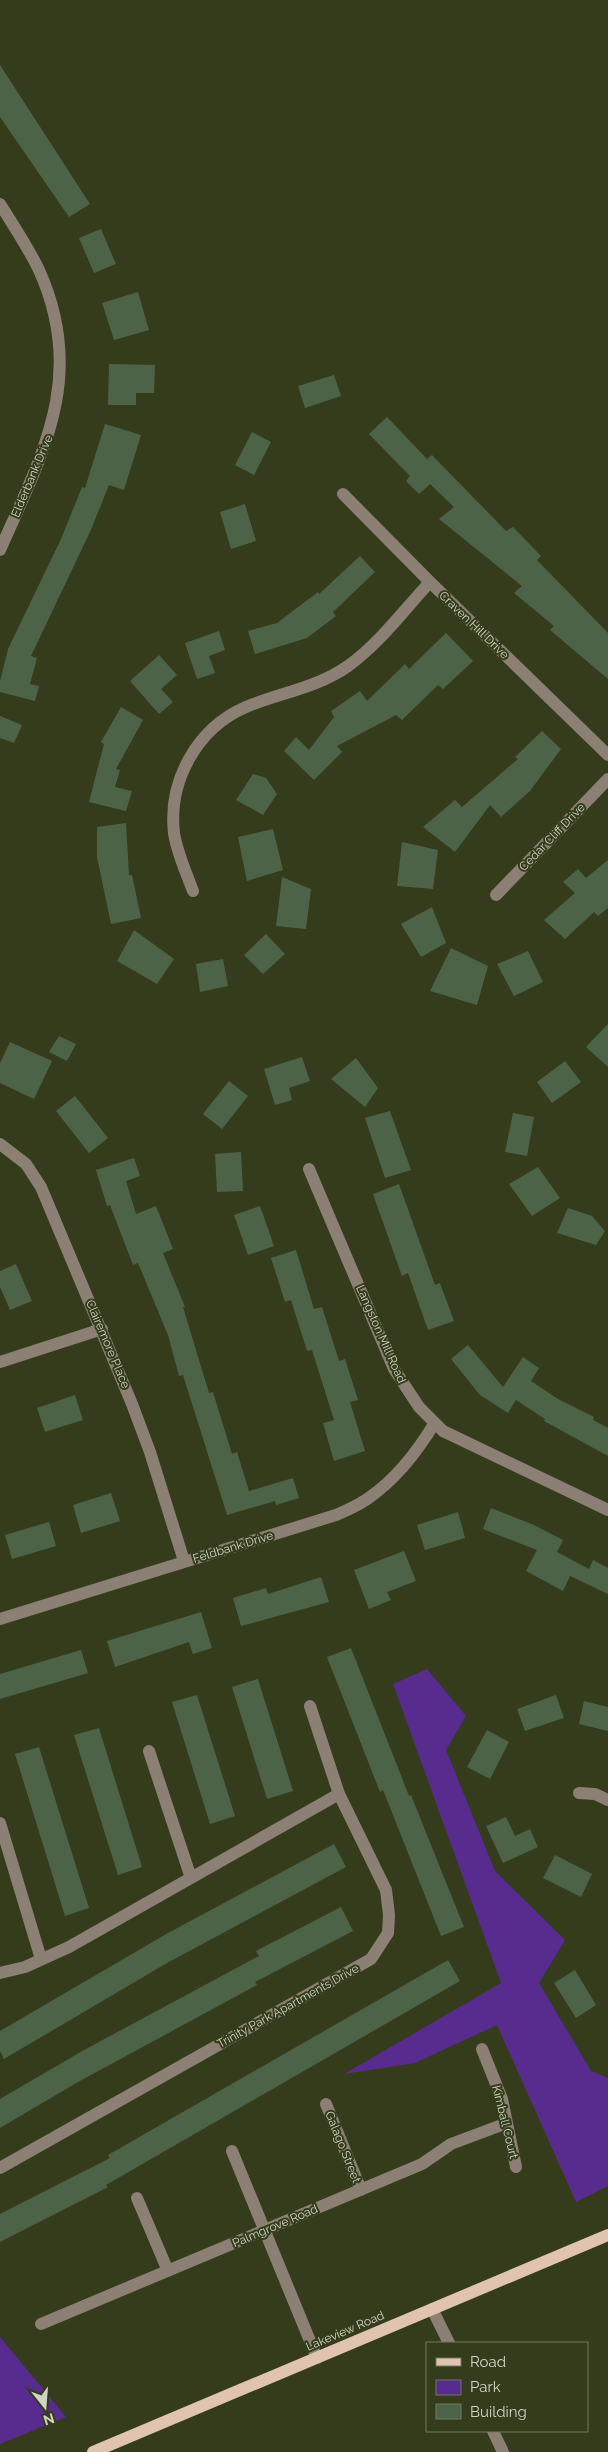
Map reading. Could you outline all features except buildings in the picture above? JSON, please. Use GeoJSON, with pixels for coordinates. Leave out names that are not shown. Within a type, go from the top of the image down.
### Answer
{"type":"FeatureCollection","features":[{"type":"Feature","properties":{"kind":"main road","name":"Lakeview Road"},"geometry":{"type":"LineString","coordinates":[[93,2452],[608,2235]]}},
{"type":"Feature","properties":{"kind":"street","name":"Elderbank Drive"},"geometry":{"type":"LineString","coordinates":[[0,204],[29,251],[48,291],[56,322],[60,358],[60,382],[54,421],[41,459],[0,550]]}},
{"type":"Feature","properties":{"kind":"street","name":"Craven Hill Drive"},"geometry":{"type":"LineString","coordinates":[[343,494],[430,582],[608,754]]}},
{"type":"Feature","properties":{"kind":"street"},"geometry":{"type":"LineString","coordinates":[[193,891],[179,854],[173,812],[182,772],[196,745],[210,731],[245,707],[314,684],[348,667],[430,582]]}},
{"type":"Feature","properties":{"kind":"street","name":"Cedar Cliff Drive"},"geometry":{"type":"LineString","coordinates":[[496,895],[608,779]]}},
{"type":"Feature","properties":{"kind":"street","name":"Clairemore Place"},"geometry":{"type":"LineString","coordinates":[[0,1144],[26,1164],[41,1187],[102,1329],[150,1452],[184,1561]]}},
{"type":"Feature","properties":{"kind":"street","name":"Langston Mill Road"},"geometry":{"type":"LineString","coordinates":[[309,1169],[394,1369],[407,1390],[434,1424],[460,1440],[608,1510]]}},
{"type":"Feature","properties":{"kind":"street"},"geometry":{"type":"LineString","coordinates":[[0,1362],[102,1329]]}},
{"type":"Feature","properties":{"kind":"street","name":"Feldbank Drive"},"geometry":{"type":"LineString","coordinates":[[0,1619],[336,1515],[369,1499],[395,1476],[422,1445],[434,1424]]}},
{"type":"Feature","properties":{"kind":"street","name":"Trinity Park Apartments Drive"},"geometry":{"type":"LineString","coordinates":[[0,2168],[371,1959],[388,1933],[389,1915],[386,1890],[339,1794],[310,1706]]}},
{"type":"Feature","properties":{"kind":"street"},"geometry":{"type":"LineString","coordinates":[[149,1751],[191,1878]]}},
{"type":"Feature","properties":{"kind":"street"},"geometry":{"type":"LineString","coordinates":[[579,1793],[595,1794],[608,1800]]}},
{"type":"Feature","properties":{"kind":"street"},"geometry":{"type":"LineString","coordinates":[[0,1974],[69,1947],[339,1794]]}},
{"type":"Feature","properties":{"kind":"street"},"geometry":{"type":"LineString","coordinates":[[0,1823],[42,1959]]}},
{"type":"Feature","properties":{"kind":"street","name":"Kimball Court"},"geometry":{"type":"LineString","coordinates":[[482,2049],[497,2084],[516,2167]]}},
{"type":"Feature","properties":{"kind":"street","name":"Galago Street"},"geometry":{"type":"LineString","coordinates":[[326,2104],[361,2190]]}},
{"type":"Feature","properties":{"kind":"street","name":"Palmgrove Road"},"geometry":{"type":"LineString","coordinates":[[41,2324],[422,2164],[451,2144],[507,2123]]}},
{"type":"Feature","properties":{"kind":"street"},"geometry":{"type":"LineString","coordinates":[[232,2151],[317,2358]]}},
{"type":"Feature","properties":{"kind":"street"},"geometry":{"type":"LineString","coordinates":[[137,2198],[168,2271]]}},
{"type":"Feature","properties":{"kind":"street"},"geometry":{"type":"LineString","coordinates":[[432,2309],[449,2342]]}},
{"type":"Feature","properties":{"kind":"street"},"geometry":{"type":"LineString","coordinates":[[493,2432],[503,2452]]}},
{"type":"Feature","properties":{"kind":"green space"},"geometry":{"type":"Polygon","coordinates":[[[427,1669],[466,1716],[446,1750],[495,1871],[565,1940],[539,1983],[591,2071],[608,2078],[608,2186],[576,2202],[497,2025],[415,2063],[344,2074],[501,1983],[393,1684],[427,1669]]]}},
{"type":"Feature","properties":{"kind":"green space"},"geometry":{"type":"Polygon","coordinates":[[[0,2337],[66,2417],[0,2444],[0,2337]]]}}]}
